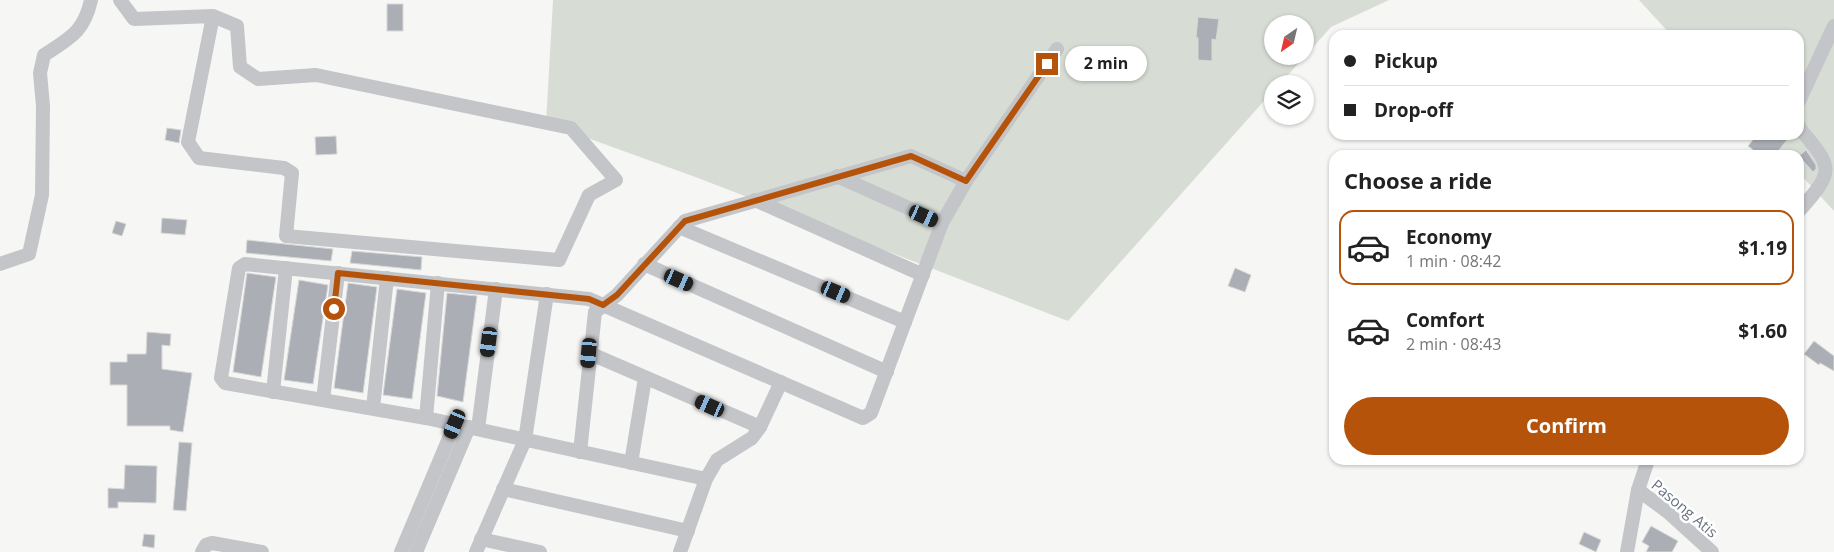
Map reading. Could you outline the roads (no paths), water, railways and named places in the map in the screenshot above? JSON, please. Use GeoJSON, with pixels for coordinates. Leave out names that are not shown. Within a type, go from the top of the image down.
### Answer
{"type":"FeatureCollection","features":[{"type":"Feature","properties":{"kind":"street"},"geometry":{"type":"LineString","coordinates":[[0,264],[30,254],[41,203],[44,106],[40,72],[44,54],[76,35],[87,17],[91,0]]}},
{"type":"Feature","properties":{"kind":"street"},"geometry":{"type":"LineString","coordinates":[[120,0],[134,19],[213,16],[237,26],[240,67],[258,79],[316,75],[570,128],[616,180],[589,195],[559,260],[286,236],[292,173],[284,168],[199,158],[188,142],[213,16]]}},
{"type":"Feature","properties":{"kind":"street"},"geometry":{"type":"LineString","coordinates":[[1804,90],[1834,26]]}},
{"type":"Feature","properties":{"kind":"street"},"geometry":{"type":"LineString","coordinates":[[706,480],[426,418],[225,383],[221,378],[239,268],[245,264],[589,299],[863,418],[871,413],[942,223],[966,181],[1057,49]]}},
{"type":"Feature","properties":{"kind":"street"},"geometry":{"type":"LineString","coordinates":[[1804,132],[1828,152],[1833,166],[1832,178],[1804,206]]}},
{"type":"Feature","properties":{"kind":"street"},"geometry":{"type":"LineString","coordinates":[[580,452],[589,353],[595,312],[617,295],[685,221],[911,156],[966,181]]}},
{"type":"Feature","properties":{"kind":"street"},"geometry":{"type":"LineString","coordinates":[[837,176],[942,223]]}},
{"type":"Feature","properties":{"kind":"street"},"geometry":{"type":"LineString","coordinates":[[756,200],[923,274]]}},
{"type":"Feature","properties":{"kind":"street"},"geometry":{"type":"LineString","coordinates":[[679,227],[905,322]]}},
{"type":"Feature","properties":{"kind":"street"},"geometry":{"type":"LineString","coordinates":[[644,264],[887,372]]}},
{"type":"Feature","properties":{"kind":"street"},"geometry":{"type":"LineString","coordinates":[[273,392],[286,268]]}},
{"type":"Feature","properties":{"kind":"street"},"geometry":{"type":"LineString","coordinates":[[323,400],[338,273]]}},
{"type":"Feature","properties":{"kind":"street"},"geometry":{"type":"LineString","coordinates":[[373,408],[387,278]]}},
{"type":"Feature","properties":{"kind":"street"},"geometry":{"type":"LineString","coordinates":[[426,418],[438,283]]}},
{"type":"Feature","properties":{"kind":"street"},"geometry":{"type":"LineString","coordinates":[[416,552],[473,428],[496,289]]}},
{"type":"Feature","properties":{"kind":"street"},"geometry":{"type":"LineString","coordinates":[[540,552],[478,546],[525,440],[547,294]]}},
{"type":"Feature","properties":{"kind":"street"},"geometry":{"type":"LineString","coordinates":[[589,353],[760,427]]}},
{"type":"Feature","properties":{"kind":"street"},"geometry":{"type":"LineString","coordinates":[[631,463],[645,378]]}},
{"type":"Feature","properties":{"kind":"street"},"geometry":{"type":"LineString","coordinates":[[680,552],[706,480],[717,460],[752,438],[760,427],[781,382]]}},
{"type":"Feature","properties":{"kind":"street"},"geometry":{"type":"LineString","coordinates":[[400,552],[455,424]]}},
{"type":"Feature","properties":{"kind":"street"},"geometry":{"type":"LineString","coordinates":[[1627,552],[1638,490],[1646,465]]}},
{"type":"Feature","properties":{"kind":"street"},"geometry":{"type":"LineString","coordinates":[[503,489],[688,531]]}},
{"type":"Feature","properties":{"kind":"street","name":"Pasong Atis"},"geometry":{"type":"LineString","coordinates":[[1638,490],[1668,512],[1712,552]]}},
{"type":"Feature","properties":{"kind":"street"},"geometry":{"type":"LineString","coordinates":[[202,552],[206,545],[212,544],[262,552]]}}]}
